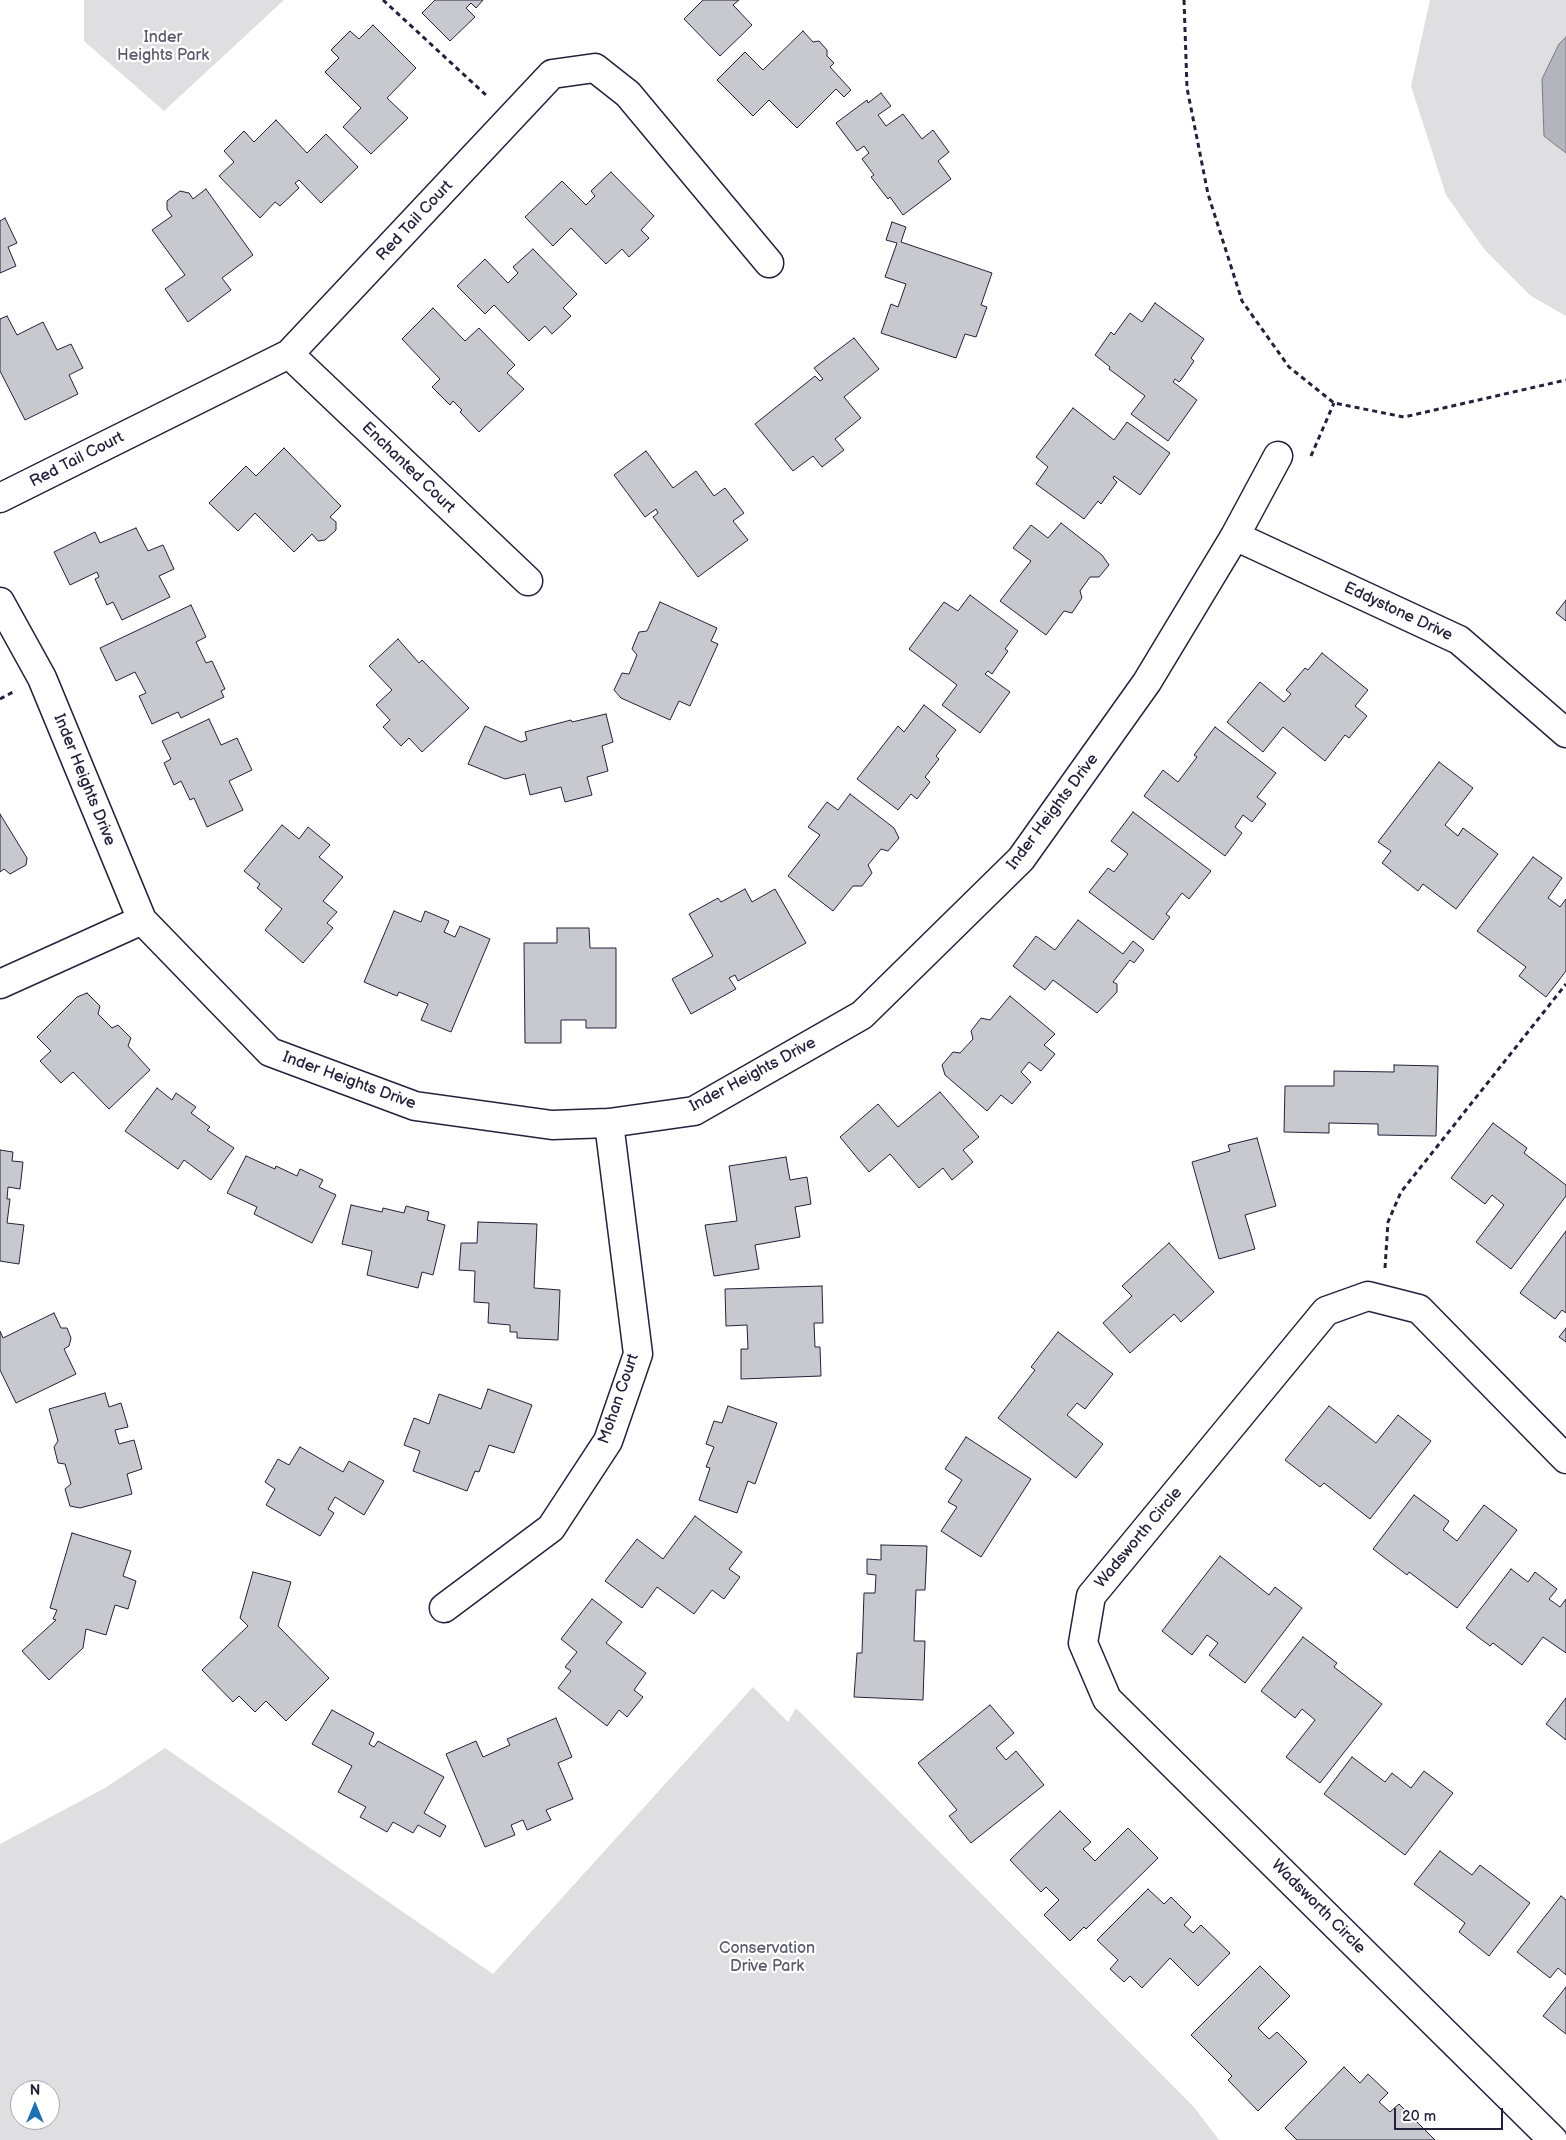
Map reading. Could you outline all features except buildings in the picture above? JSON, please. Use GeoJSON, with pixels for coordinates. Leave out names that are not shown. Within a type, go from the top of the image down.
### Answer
{"type":"FeatureCollection","features":[{"type":"Feature","properties":{"kind":"street","name":"Red Tail Court"},"geometry":{"type":"LineString","coordinates":[[0,498],[289,354],[552,74],[595,68],[628,94],[769,263]]}},
{"type":"Feature","properties":{"kind":"street","name":"Enchanted Court"},"geometry":{"type":"LineString","coordinates":[[289,354],[528,581]]}},
{"type":"Feature","properties":{"kind":"street","name":"Inder Heights Drive"},"geometry":{"type":"LineString","coordinates":[[0,602],[42,678],[142,920],[270,1052],[414,1106],[552,1125],[609,1123],[694,1111],[862,1015],[1021,859],[1147,682],[1235,536],[1278,456]]}},
{"type":"Feature","properties":{"kind":"street","name":"Eddystone Drive"},"geometry":{"type":"LineString","coordinates":[[1235,536],[1459,640],[1566,733]]}},
{"type":"Feature","properties":{"kind":"street"},"geometry":{"type":"LineString","coordinates":[[0,984],[142,920]]}},
{"type":"Feature","properties":{"kind":"street","name":"Mohan Court"},"geometry":{"type":"LineString","coordinates":[[444,1608],[551,1528],[608,1441],[638,1354],[609,1123]]}},
{"type":"Feature","properties":{"kind":"street","name":"Wadsworth Circle"},"geometry":{"type":"LineString","coordinates":[[1553,2140],[1107,1698],[1083,1643],[1091,1596],[1326,1311],[1368,1296],[1419,1309],[1566,1458]]}},
{"type":"Feature","properties":{"kind":"path"},"geometry":{"type":"LineString","coordinates":[[383,0],[512,118]]}},
{"type":"Feature","properties":{"kind":"path"},"geometry":{"type":"LineString","coordinates":[[1184,0],[1187,88],[1208,194],[1242,301],[1289,367],[1334,403],[1404,417],[1566,380]]}},
{"type":"Feature","properties":{"kind":"path"},"geometry":{"type":"LineString","coordinates":[[1382,1300],[1388,1222],[1401,1192],[1566,984]]}},
{"type":"Feature","properties":{"kind":"green space","name":"Inder Heights Park"},"geometry":{"type":"Polygon","coordinates":[[[84,0],[284,0],[164,111],[84,41],[84,0]]]}},
{"type":"Feature","properties":{"kind":"green space"},"geometry":{"type":"Polygon","coordinates":[[[1430,0],[1566,0],[1566,37],[1559,44],[1544,136],[1566,153],[1566,316],[1531,296],[1484,249],[1446,195],[1411,86],[1430,0]]]}},
{"type":"Feature","properties":{"kind":"green space","name":"Conservation Drive Park"},"geometry":{"type":"Polygon","coordinates":[[[753,1687],[788,1722],[796,1708],[1194,2107],[1219,2140],[0,2140],[0,1844],[105,1788],[165,1748],[493,1974],[753,1687]]]}},
{"type":"Feature","properties":{"kind":"shaded area"},"geometry":{"type":"Polygon","coordinates":[[[1566,37],[1566,153],[1544,136],[1542,79],[1559,44],[1566,37]]]}}]}
